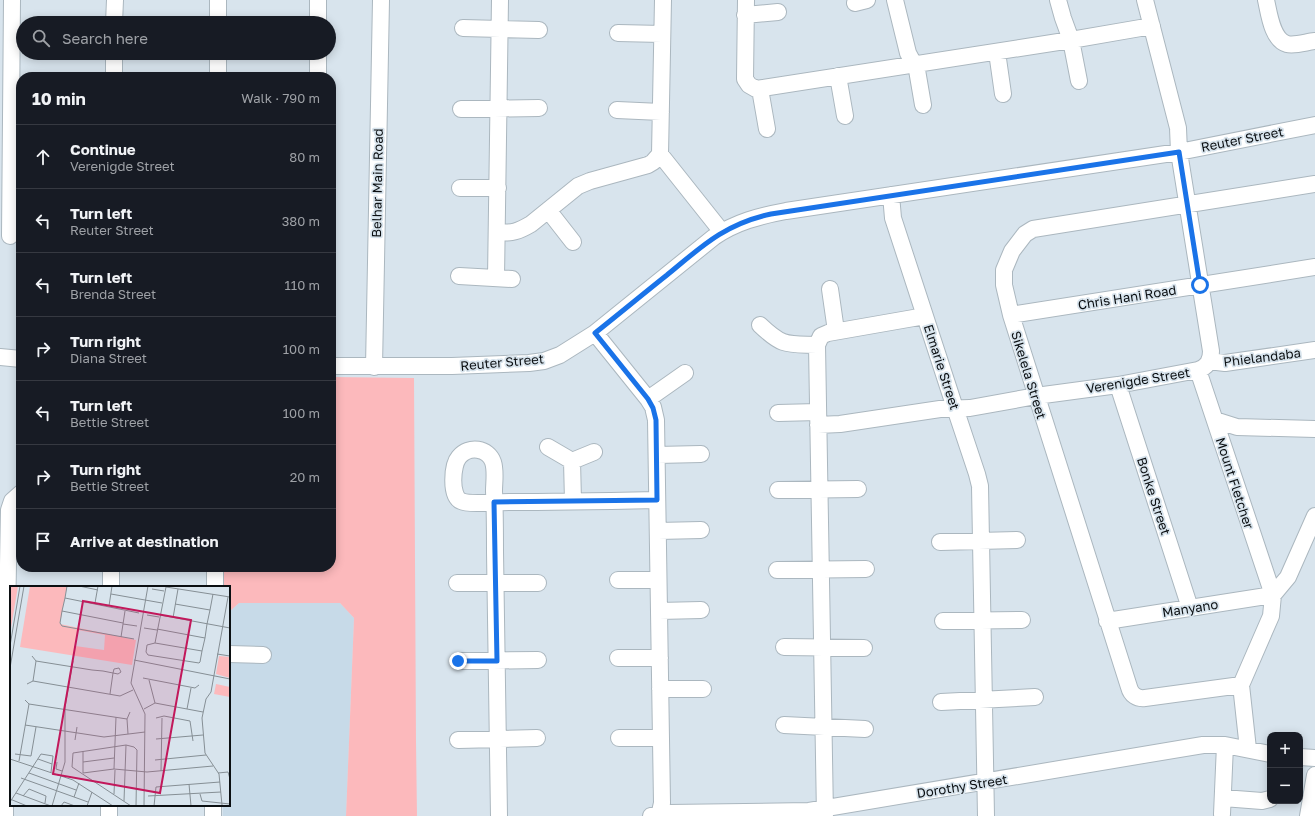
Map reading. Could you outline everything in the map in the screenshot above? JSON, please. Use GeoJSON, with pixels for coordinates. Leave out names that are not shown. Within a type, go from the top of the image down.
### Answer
{"type":"FeatureCollection","features":[{"type":"Feature","properties":{"kind":"street"},"geometry":{"type":"LineString","coordinates":[[10,236],[5,134],[12,0]]}},
{"type":"Feature","properties":{"kind":"street"},"geometry":{"type":"LineString","coordinates":[[114,16],[115,0]]}},
{"type":"Feature","properties":{"kind":"street"},"geometry":{"type":"LineString","coordinates":[[218,0],[218,16]]}},
{"type":"Feature","properties":{"kind":"street"},"geometry":{"type":"LineString","coordinates":[[318,0],[318,16]]}},
{"type":"Feature","properties":{"kind":"street","name":"Belhar Main Road"},"geometry":{"type":"LineString","coordinates":[[374,367],[381,0]]}},
{"type":"Feature","properties":{"kind":"street"},"geometry":{"type":"LineString","coordinates":[[459,276],[504,279],[497,232],[500,0]]}},
{"type":"Feature","properties":{"kind":"street"},"geometry":{"type":"LineString","coordinates":[[497,232],[508,233],[519,230],[531,224],[578,186],[590,181],[648,165],[660,154],[663,0]]}},
{"type":"Feature","properties":{"kind":"street"},"geometry":{"type":"LineString","coordinates":[[895,0],[908,53],[918,70],[923,104]]}},
{"type":"Feature","properties":{"kind":"street"},"geometry":{"type":"LineString","coordinates":[[1058,0],[1071,40],[1079,81]]}},
{"type":"Feature","properties":{"kind":"street"},"geometry":{"type":"LineString","coordinates":[[1145,0],[1178,128],[1179,152],[1211,351],[1204,366]]}},
{"type":"Feature","properties":{"kind":"street"},"geometry":{"type":"LineString","coordinates":[[1266,0],[1275,34],[1280,40],[1290,44],[1315,41]]}},
{"type":"Feature","properties":{"kind":"street"},"geometry":{"type":"LineString","coordinates":[[778,12],[746,7],[746,79],[752,87],[760,89],[1152,26]]}},
{"type":"Feature","properties":{"kind":"street"},"geometry":{"type":"LineString","coordinates":[[463,28],[539,30]]}},
{"type":"Feature","properties":{"kind":"street"},"geometry":{"type":"LineString","coordinates":[[618,33],[662,34]]}},
{"type":"Feature","properties":{"kind":"street"},"geometry":{"type":"LineString","coordinates":[[996,52],[1003,94]]}},
{"type":"Feature","properties":{"kind":"street"},"geometry":{"type":"LineString","coordinates":[[114,60],[114,72]]}},
{"type":"Feature","properties":{"kind":"street"},"geometry":{"type":"LineString","coordinates":[[218,60],[218,72]]}},
{"type":"Feature","properties":{"kind":"street"},"geometry":{"type":"LineString","coordinates":[[318,60],[318,72]]}},
{"type":"Feature","properties":{"kind":"street"},"geometry":{"type":"LineString","coordinates":[[838,76],[845,116]]}},
{"type":"Feature","properties":{"kind":"street"},"geometry":{"type":"LineString","coordinates":[[760,89],[767,129]]}},
{"type":"Feature","properties":{"kind":"street"},"geometry":{"type":"LineString","coordinates":[[461,109],[539,108]]}},
{"type":"Feature","properties":{"kind":"street"},"geometry":{"type":"LineString","coordinates":[[617,110],[661,112]]}},
{"type":"Feature","properties":{"kind":"street","name":"Reuter Street"},"geometry":{"type":"LineString","coordinates":[[336,366],[452,366],[544,361],[560,355],[595,333],[706,244],[722,232],[744,221],[771,214],[890,195],[1179,152],[1315,125]]}},
{"type":"Feature","properties":{"kind":"street"},"geometry":{"type":"LineString","coordinates":[[660,154],[722,232]]}},
{"type":"Feature","properties":{"kind":"street","name":"Sikelela Street"},"geometry":{"type":"LineString","coordinates":[[1241,686],[1145,698],[1138,698],[1130,691],[1011,315],[1004,285],[1004,270],[1015,246],[1029,231],[1315,184]]}},
{"type":"Feature","properties":{"kind":"street"},"geometry":{"type":"LineString","coordinates":[[460,188],[498,188]]}},
{"type":"Feature","properties":{"kind":"street","name":"Elmarie Street"},"geometry":{"type":"LineString","coordinates":[[890,195],[893,218],[979,480],[986,816]]}},
{"type":"Feature","properties":{"kind":"street"},"geometry":{"type":"LineString","coordinates":[[548,210],[573,242]]}},
{"type":"Feature","properties":{"kind":"street","name":"Chris Hani Road"},"geometry":{"type":"LineString","coordinates":[[1011,315],[1315,267]]}},
{"type":"Feature","properties":{"kind":"street"},"geometry":{"type":"LineString","coordinates":[[830,289],[836,331]]}},
{"type":"Feature","properties":{"kind":"street"},"geometry":{"type":"LineString","coordinates":[[826,812],[817,344],[818,340],[824,334],[925,316]]}},
{"type":"Feature","properties":{"kind":"street"},"geometry":{"type":"LineString","coordinates":[[760,325],[773,338],[785,344],[817,344]]}},
{"type":"Feature","properties":{"kind":"street"},"geometry":{"type":"LineString","coordinates":[[595,333],[648,399],[653,408],[656,420],[662,803],[657,815]]}},
{"type":"Feature","properties":{"kind":"street","name":"Phielandaba"},"geometry":{"type":"LineString","coordinates":[[1204,366],[1315,350]]}},
{"type":"Feature","properties":{"kind":"street"},"geometry":{"type":"LineString","coordinates":[[0,357],[16,359]]}},
{"type":"Feature","properties":{"kind":"street","name":"Verenigde Street"},"geometry":{"type":"LineString","coordinates":[[778,413],[818,418],[840,424],[940,409],[970,408],[1036,396],[1118,385],[1204,366]]}},
{"type":"Feature","properties":{"kind":"street","name":"Mount Fletcher"},"geometry":{"type":"LineString","coordinates":[[1204,366],[1214,420],[1273,595]]}},
{"type":"Feature","properties":{"kind":"street"},"geometry":{"type":"LineString","coordinates":[[648,399],[685,373]]}},
{"type":"Feature","properties":{"kind":"street","name":"Bonke Street"},"geometry":{"type":"LineString","coordinates":[[1118,385],[1190,608]]}},
{"type":"Feature","properties":{"kind":"street"},"geometry":{"type":"LineString","coordinates":[[1214,420],[1237,427],[1315,429]]}},
{"type":"Feature","properties":{"kind":"street"},"geometry":{"type":"LineString","coordinates":[[548,447],[572,461]]}},
{"type":"Feature","properties":{"kind":"street"},"geometry":{"type":"LineString","coordinates":[[499,816],[494,502],[494,470],[491,459],[482,450],[475,449],[466,452],[459,457],[454,466],[454,491],[456,497],[464,502],[494,502],[573,502],[657,500]]}},
{"type":"Feature","properties":{"kind":"street"},"geometry":{"type":"LineString","coordinates":[[572,461],[594,452]]}},
{"type":"Feature","properties":{"kind":"street"},"geometry":{"type":"LineString","coordinates":[[656,455],[701,454]]}},
{"type":"Feature","properties":{"kind":"street"},"geometry":{"type":"LineString","coordinates":[[572,461],[573,502]]}},
{"type":"Feature","properties":{"kind":"street"},"geometry":{"type":"LineString","coordinates":[[778,490],[858,489]]}},
{"type":"Feature","properties":{"kind":"street"},"geometry":{"type":"LineString","coordinates":[[5,816],[2,727],[4,578],[9,510],[12,501],[16,497]]}},
{"type":"Feature","properties":{"kind":"street"},"geometry":{"type":"LineString","coordinates":[[1248,749],[1241,686],[1271,616],[1273,595],[1288,577],[1315,516]]}},
{"type":"Feature","properties":{"kind":"street"},"geometry":{"type":"LineString","coordinates":[[658,531],[702,530]]}},
{"type":"Feature","properties":{"kind":"street"},"geometry":{"type":"LineString","coordinates":[[940,542],[1017,540]]}},
{"type":"Feature","properties":{"kind":"street"},"geometry":{"type":"LineString","coordinates":[[777,570],[866,569]]}},
{"type":"Feature","properties":{"kind":"street"},"geometry":{"type":"LineString","coordinates":[[111,572],[111,586]]}},
{"type":"Feature","properties":{"kind":"street"},"geometry":{"type":"LineString","coordinates":[[215,586],[216,572]]}},
{"type":"Feature","properties":{"kind":"street"},"geometry":{"type":"LineString","coordinates":[[618,580],[658,580]]}},
{"type":"Feature","properties":{"kind":"street"},"geometry":{"type":"LineString","coordinates":[[458,583],[538,583]]}},
{"type":"Feature","properties":{"kind":"street","name":"Manyano"},"geometry":{"type":"LineString","coordinates":[[1108,621],[1273,595]]}},
{"type":"Feature","properties":{"kind":"street"},"geometry":{"type":"LineString","coordinates":[[659,611],[701,610]]}},
{"type":"Feature","properties":{"kind":"street"},"geometry":{"type":"LineString","coordinates":[[943,621],[1022,620]]}},
{"type":"Feature","properties":{"kind":"street"},"geometry":{"type":"LineString","coordinates":[[784,647],[864,648]]}},
{"type":"Feature","properties":{"kind":"street"},"geometry":{"type":"LineString","coordinates":[[230,654],[263,655]]}},
{"type":"Feature","properties":{"kind":"street"},"geometry":{"type":"LineString","coordinates":[[618,658],[660,658]]}},
{"type":"Feature","properties":{"kind":"street"},"geometry":{"type":"LineString","coordinates":[[458,661],[538,660]]}},
{"type":"Feature","properties":{"kind":"street"},"geometry":{"type":"LineString","coordinates":[[660,689],[704,690]]}},
{"type":"Feature","properties":{"kind":"street"},"geometry":{"type":"LineString","coordinates":[[941,702],[1036,697]]}},
{"type":"Feature","properties":{"kind":"street"},"geometry":{"type":"LineString","coordinates":[[784,725],[866,729]]}},
{"type":"Feature","properties":{"kind":"street"},"geometry":{"type":"LineString","coordinates":[[458,740],[537,738]]}},
{"type":"Feature","properties":{"kind":"street"},"geometry":{"type":"LineString","coordinates":[[619,738],[661,738]]}},
{"type":"Feature","properties":{"kind":"street"},"geometry":{"type":"LineString","coordinates":[[1225,745],[1222,806],[1267,800]]}},
{"type":"Feature","properties":{"kind":"street","name":"Dorothy Street"},"geometry":{"type":"LineString","coordinates":[[657,815],[669,812],[826,812],[985,782],[1203,746],[1225,745],[1267,753]]}},
{"type":"Feature","properties":{"kind":"street"},"geometry":{"type":"LineString","coordinates":[[1303,757],[1315,758]]}},
{"type":"Feature","properties":{"kind":"street"},"geometry":{"type":"LineString","coordinates":[[1308,816],[1315,775]]}},
{"type":"Feature","properties":{"kind":"shaded area"},"geometry":{"type":"Polygon","coordinates":[[[336,377],[414,378],[417,816],[346,816],[354,618],[340,603],[239,603],[230,611],[230,586],[218,586],[219,572],[336,572],[336,377]]]}},
{"type":"Feature","properties":{"kind":"shaded area"},"geometry":{"type":"Polygon","coordinates":[[[239,603],[340,603],[354,618],[346,816],[223,816],[223,806],[230,806],[230,611],[239,603]]]}},
{"type":"Feature","properties":{"kind":"route"},"geometry":{"type":"LineString","coordinates":[[458,661],[497,661],[494,502],[657,500],[656,420],[653,408],[646,395],[595,333],[714,237],[732,226],[757,217],[771,214],[1179,152],[1200,285]]}}]}
